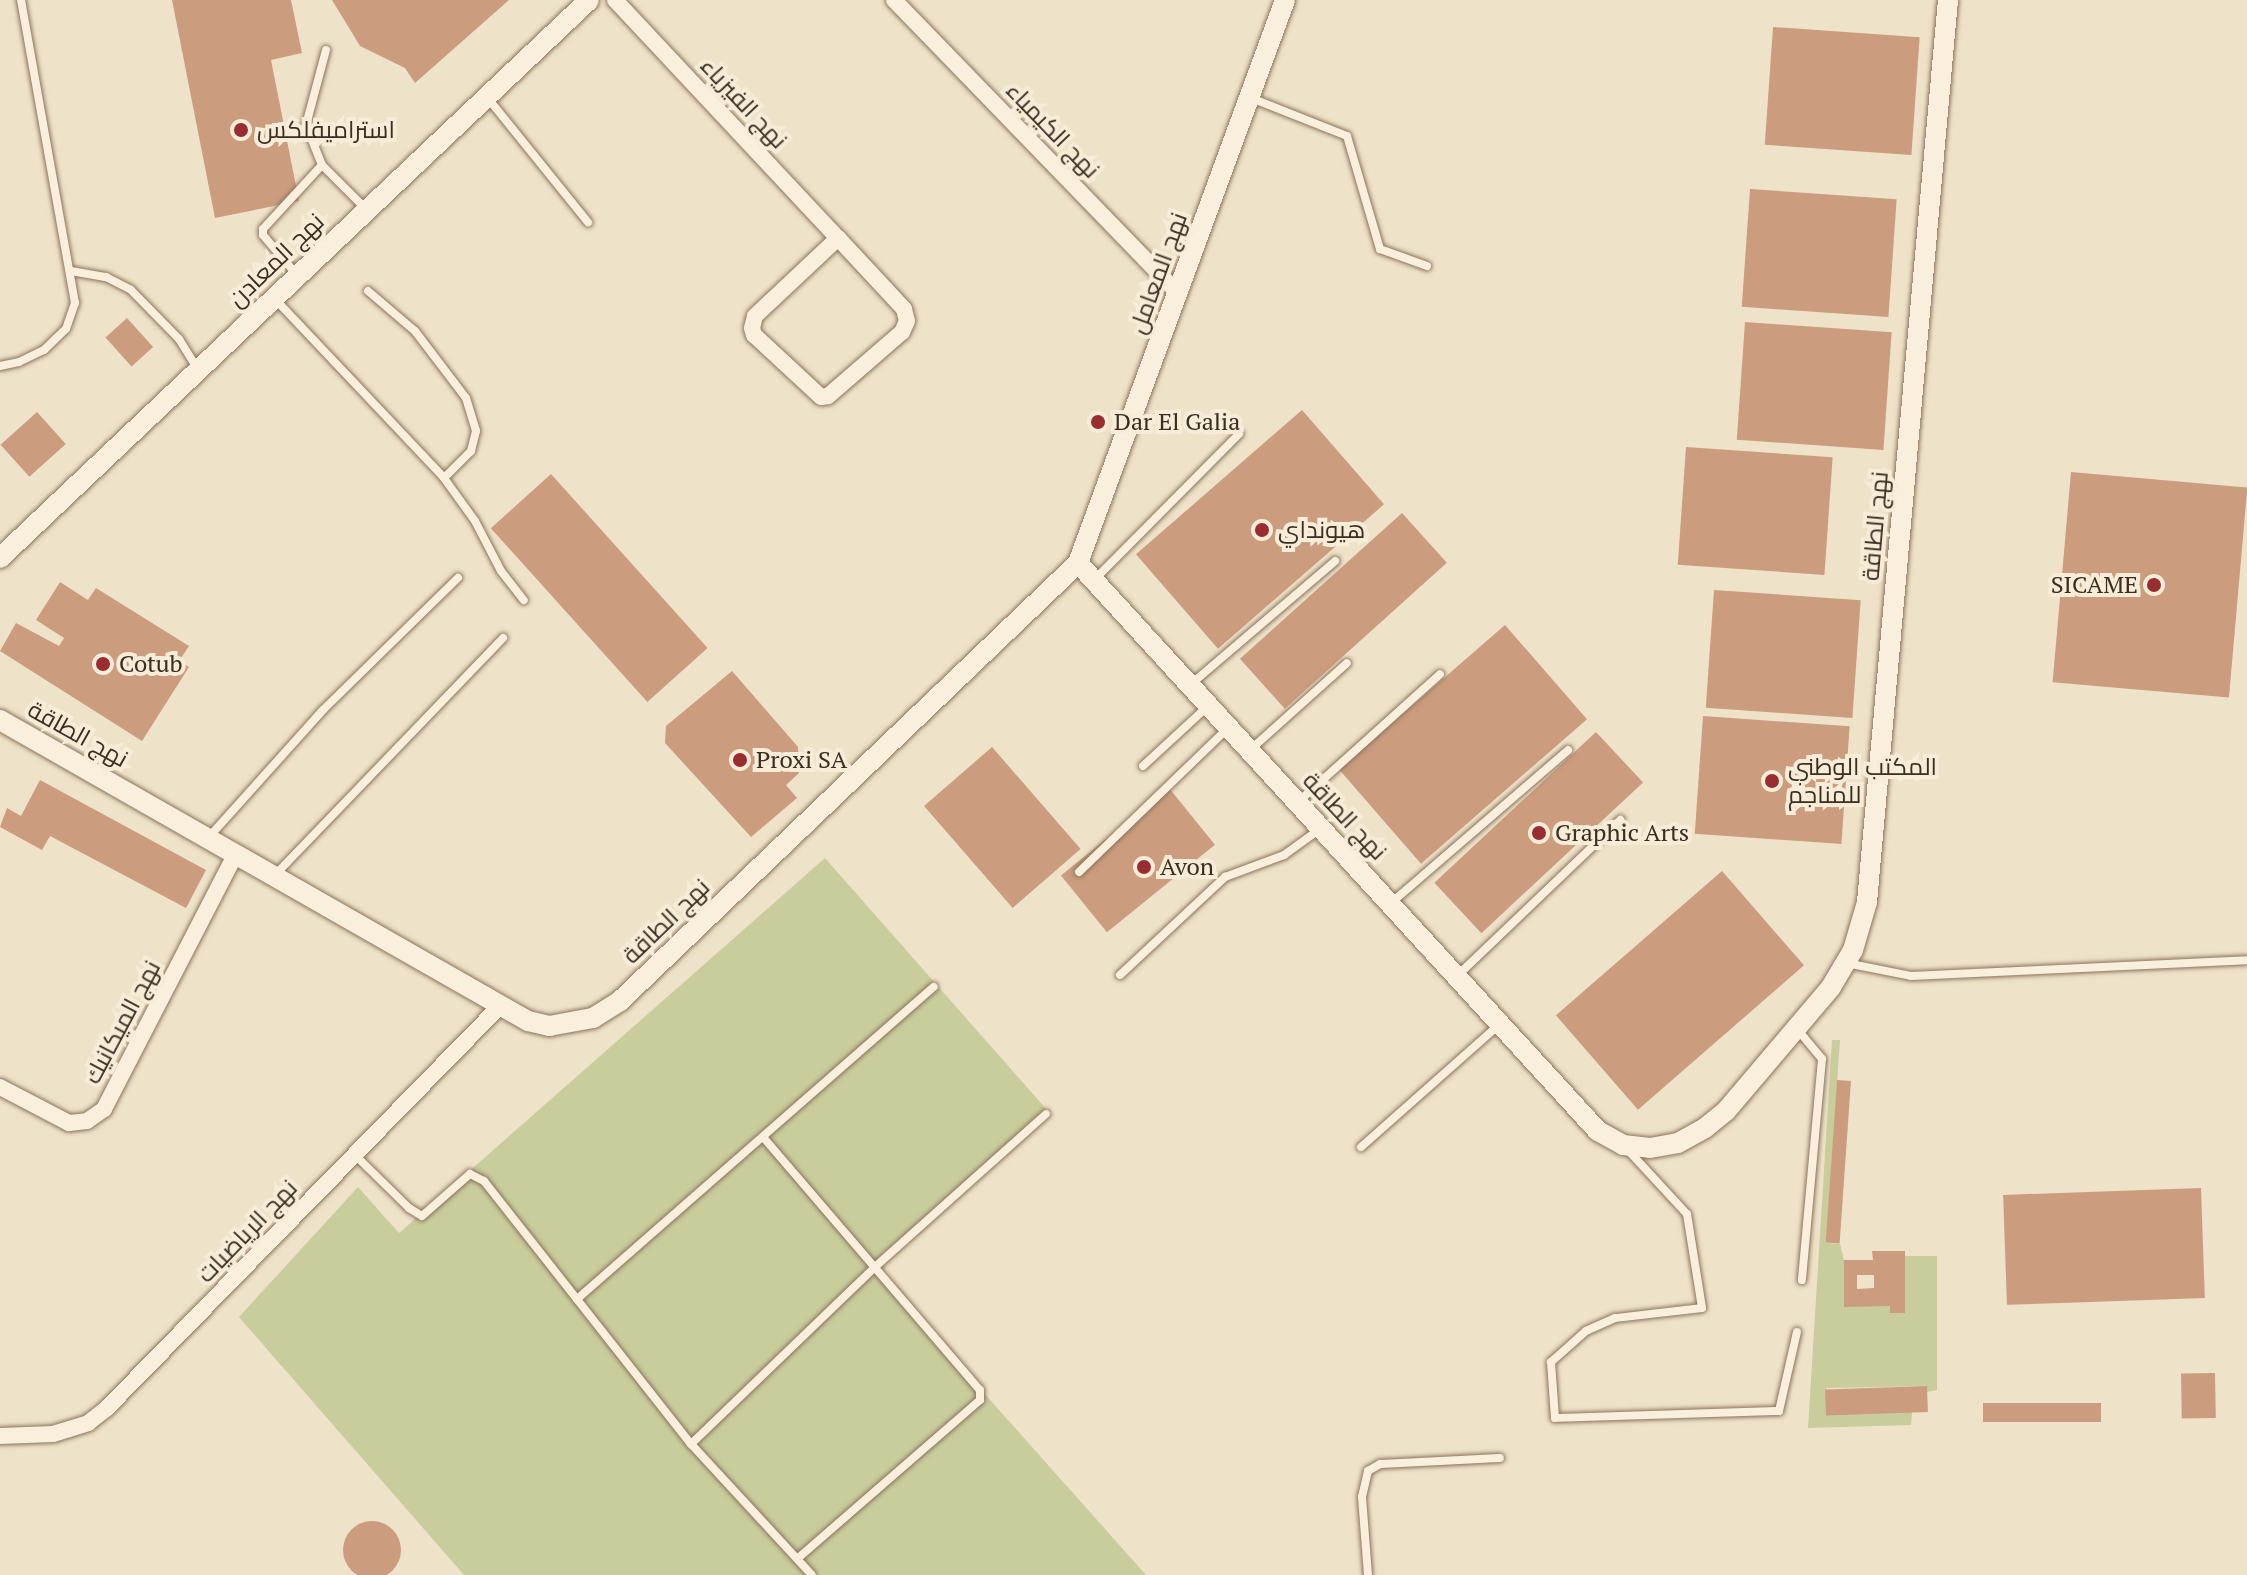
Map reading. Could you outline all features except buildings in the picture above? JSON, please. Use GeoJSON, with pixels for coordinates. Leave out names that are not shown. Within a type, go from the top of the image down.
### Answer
{"type":"FeatureCollection","features":[{"type":"Feature","properties":{"kind":"street","name":"نهج المعادن"},"geometry":{"type":"LineString","coordinates":[[0,558],[589,0]]}},
{"type":"Feature","properties":{"kind":"street","name":"نهج الفيزياء"},"geometry":{"type":"LineString","coordinates":[[615,0],[838,238],[904,309],[907,321],[902,332],[828,396],[821,397],[754,335],[752,328],[755,316],[838,238]]}},
{"type":"Feature","properties":{"kind":"street","name":"نهج الكيمياء"},"geometry":{"type":"LineString","coordinates":[[894,0],[1179,294]]}},
{"type":"Feature","properties":{"kind":"street","name":"نهج المعامل"},"geometry":{"type":"LineString","coordinates":[[1078,563],[1285,0]]}},
{"type":"Feature","properties":{"kind":"street","name":"نهج الطاقة"},"geometry":{"type":"LineString","coordinates":[[0,720],[528,1021],[549,1026],[593,1018],[620,1001],[1078,563],[1598,1131],[1623,1145],[1650,1148],[1678,1143],[1705,1128],[1726,1111],[1831,987],[1846,962],[1867,902],[1948,0]]}},
{"type":"Feature","properties":{"kind":"street","name":"نهج الميكانيك"},"geometry":{"type":"LineString","coordinates":[[0,1087],[69,1123],[87,1121],[104,1109],[236,853]]}},
{"type":"Feature","properties":{"kind":"street","name":"نهج الرياضيات"},"geometry":{"type":"LineString","coordinates":[[0,1436],[53,1434],[88,1423],[98,1415],[501,1005]]}},
{"type":"Feature","properties":{"kind":"lane"},"geometry":{"type":"LineString","coordinates":[[0,366],[19,362],[44,350],[66,329],[75,303],[21,0]]}},
{"type":"Feature","properties":{"kind":"lane"},"geometry":{"type":"LineString","coordinates":[[326,50],[306,125],[322,165],[367,210]]}},
{"type":"Feature","properties":{"kind":"lane"},"geometry":{"type":"LineString","coordinates":[[487,97],[588,222]]}},
{"type":"Feature","properties":{"kind":"lane"},"geometry":{"type":"LineString","coordinates":[[1250,98],[1347,136],[1380,249],[1427,266]]}},
{"type":"Feature","properties":{"kind":"lane"},"geometry":{"type":"LineString","coordinates":[[298,276],[263,235],[263,229],[322,165]]}},
{"type":"Feature","properties":{"kind":"lane"},"geometry":{"type":"LineString","coordinates":[[71,271],[106,277],[131,290],[179,339],[198,370]]}},
{"type":"Feature","properties":{"kind":"lane"},"geometry":{"type":"LineString","coordinates":[[368,291],[415,331],[466,398],[476,431],[471,451],[444,478]]}},
{"type":"Feature","properties":{"kind":"lane"},"geometry":{"type":"LineString","coordinates":[[274,298],[444,478],[475,521],[501,571],[524,600]]}},
{"type":"Feature","properties":{"kind":"lane"},"geometry":{"type":"LineString","coordinates":[[1093,580],[1239,434]]}},
{"type":"Feature","properties":{"kind":"lane"},"geometry":{"type":"LineString","coordinates":[[1190,685],[1335,561]]}},
{"type":"Feature","properties":{"kind":"lane"},"geometry":{"type":"LineString","coordinates":[[209,838],[323,710],[458,578]]}},
{"type":"Feature","properties":{"kind":"lane"},"geometry":{"type":"LineString","coordinates":[[275,875],[503,638]]}},
{"type":"Feature","properties":{"kind":"lane"},"geometry":{"type":"LineString","coordinates":[[1249,751],[1347,663]]}},
{"type":"Feature","properties":{"kind":"lane"},"geometry":{"type":"LineString","coordinates":[[1297,803],[1440,674]]}},
{"type":"Feature","properties":{"kind":"lane"},"geometry":{"type":"LineString","coordinates":[[1143,766],[1208,706]]}},
{"type":"Feature","properties":{"kind":"lane"},"geometry":{"type":"LineString","coordinates":[[1079,872],[1228,728]]}},
{"type":"Feature","properties":{"kind":"lane"},"geometry":{"type":"LineString","coordinates":[[1390,904],[1568,750]]}},
{"type":"Feature","properties":{"kind":"lane"},"geometry":{"type":"LineString","coordinates":[[1456,977],[1620,820]]}},
{"type":"Feature","properties":{"kind":"lane"},"geometry":{"type":"LineString","coordinates":[[1120,975],[1225,877],[1284,855],[1321,828]]}},
{"type":"Feature","properties":{"kind":"lane"},"geometry":{"type":"LineString","coordinates":[[1846,962],[1911,976],[2247,960]]}},
{"type":"Feature","properties":{"kind":"lane"},"geometry":{"type":"LineString","coordinates":[[577,1299],[934,987]]}},
{"type":"Feature","properties":{"kind":"lane"},"geometry":{"type":"LineString","coordinates":[[1361,1147],[1500,1024]]}},
{"type":"Feature","properties":{"kind":"lane"},"geometry":{"type":"LineString","coordinates":[[1796,1029],[1822,1059],[1802,1280]]}},
{"type":"Feature","properties":{"kind":"lane"},"geometry":{"type":"LineString","coordinates":[[691,1444],[876,1266],[1046,1114]]}},
{"type":"Feature","properties":{"kind":"lane"},"geometry":{"type":"LineString","coordinates":[[763,1137],[972,1376],[980,1390],[980,1400],[797,1559]]}},
{"type":"Feature","properties":{"kind":"lane"},"geometry":{"type":"LineString","coordinates":[[1623,1145],[1687,1214],[1702,1308],[1615,1318],[1586,1331],[1551,1362],[1555,1418],[1779,1411],[1797,1332]]}},
{"type":"Feature","properties":{"kind":"lane"},"geometry":{"type":"LineString","coordinates":[[355,1155],[409,1208],[422,1216],[470,1174],[484,1181],[691,1444],[812,1575]]}},
{"type":"Feature","properties":{"kind":"lane"},"geometry":{"type":"LineString","coordinates":[[1368,1575],[1362,1497],[1368,1471],[1380,1464],[1500,1458]]}},
{"type":"Feature","properties":{"kind":"green space"},"geometry":{"type":"Polygon","coordinates":[[[825,858],[1047,1110],[870,1265],[1146,1575],[464,1575],[239,1317],[358,1187],[399,1233],[825,858]]]}},
{"type":"Feature","properties":{"kind":"green space"},"geometry":{"type":"Polygon","coordinates":[[[1832,1040],[1840,1040],[1826,1243],[1840,1244],[1844,1260],[1844,1306],[1890,1306],[1890,1313],[1905,1313],[1905,1256],[1937,1256],[1937,1390],[1927,1392],[1927,1386],[1826,1388],[1826,1413],[1912,1412],[1911,1425],[1808,1428],[1832,1040]]]}},
{"type":"Feature","properties":{"kind":"place","name":"استراميفلكس"},"geometry":{"type":"Point","coordinates":[241,130]}},
{"type":"Feature","properties":{"kind":"place","name":"Dar El Galia"},"geometry":{"type":"Point","coordinates":[1098,422]}},
{"type":"Feature","properties":{"kind":"place","name":"هيونداي"},"geometry":{"type":"Point","coordinates":[1262,530]}},
{"type":"Feature","properties":{"kind":"place","name":"SICAME"},"geometry":{"type":"Point","coordinates":[2154,585]}},
{"type":"Feature","properties":{"kind":"place","name":"Cotub"},"geometry":{"type":"Point","coordinates":[103,664]}},
{"type":"Feature","properties":{"kind":"place","name":"Proxi SA"},"geometry":{"type":"Point","coordinates":[740,760]}},
{"type":"Feature","properties":{"kind":"place","name":"المكتب الوطني للمناجم"},"geometry":{"type":"Point","coordinates":[1772,781]}},
{"type":"Feature","properties":{"kind":"place","name":"Graphic Arts"},"geometry":{"type":"Point","coordinates":[1539,833]}},
{"type":"Feature","properties":{"kind":"place","name":"Avon"},"geometry":{"type":"Point","coordinates":[1144,867]}}]}
